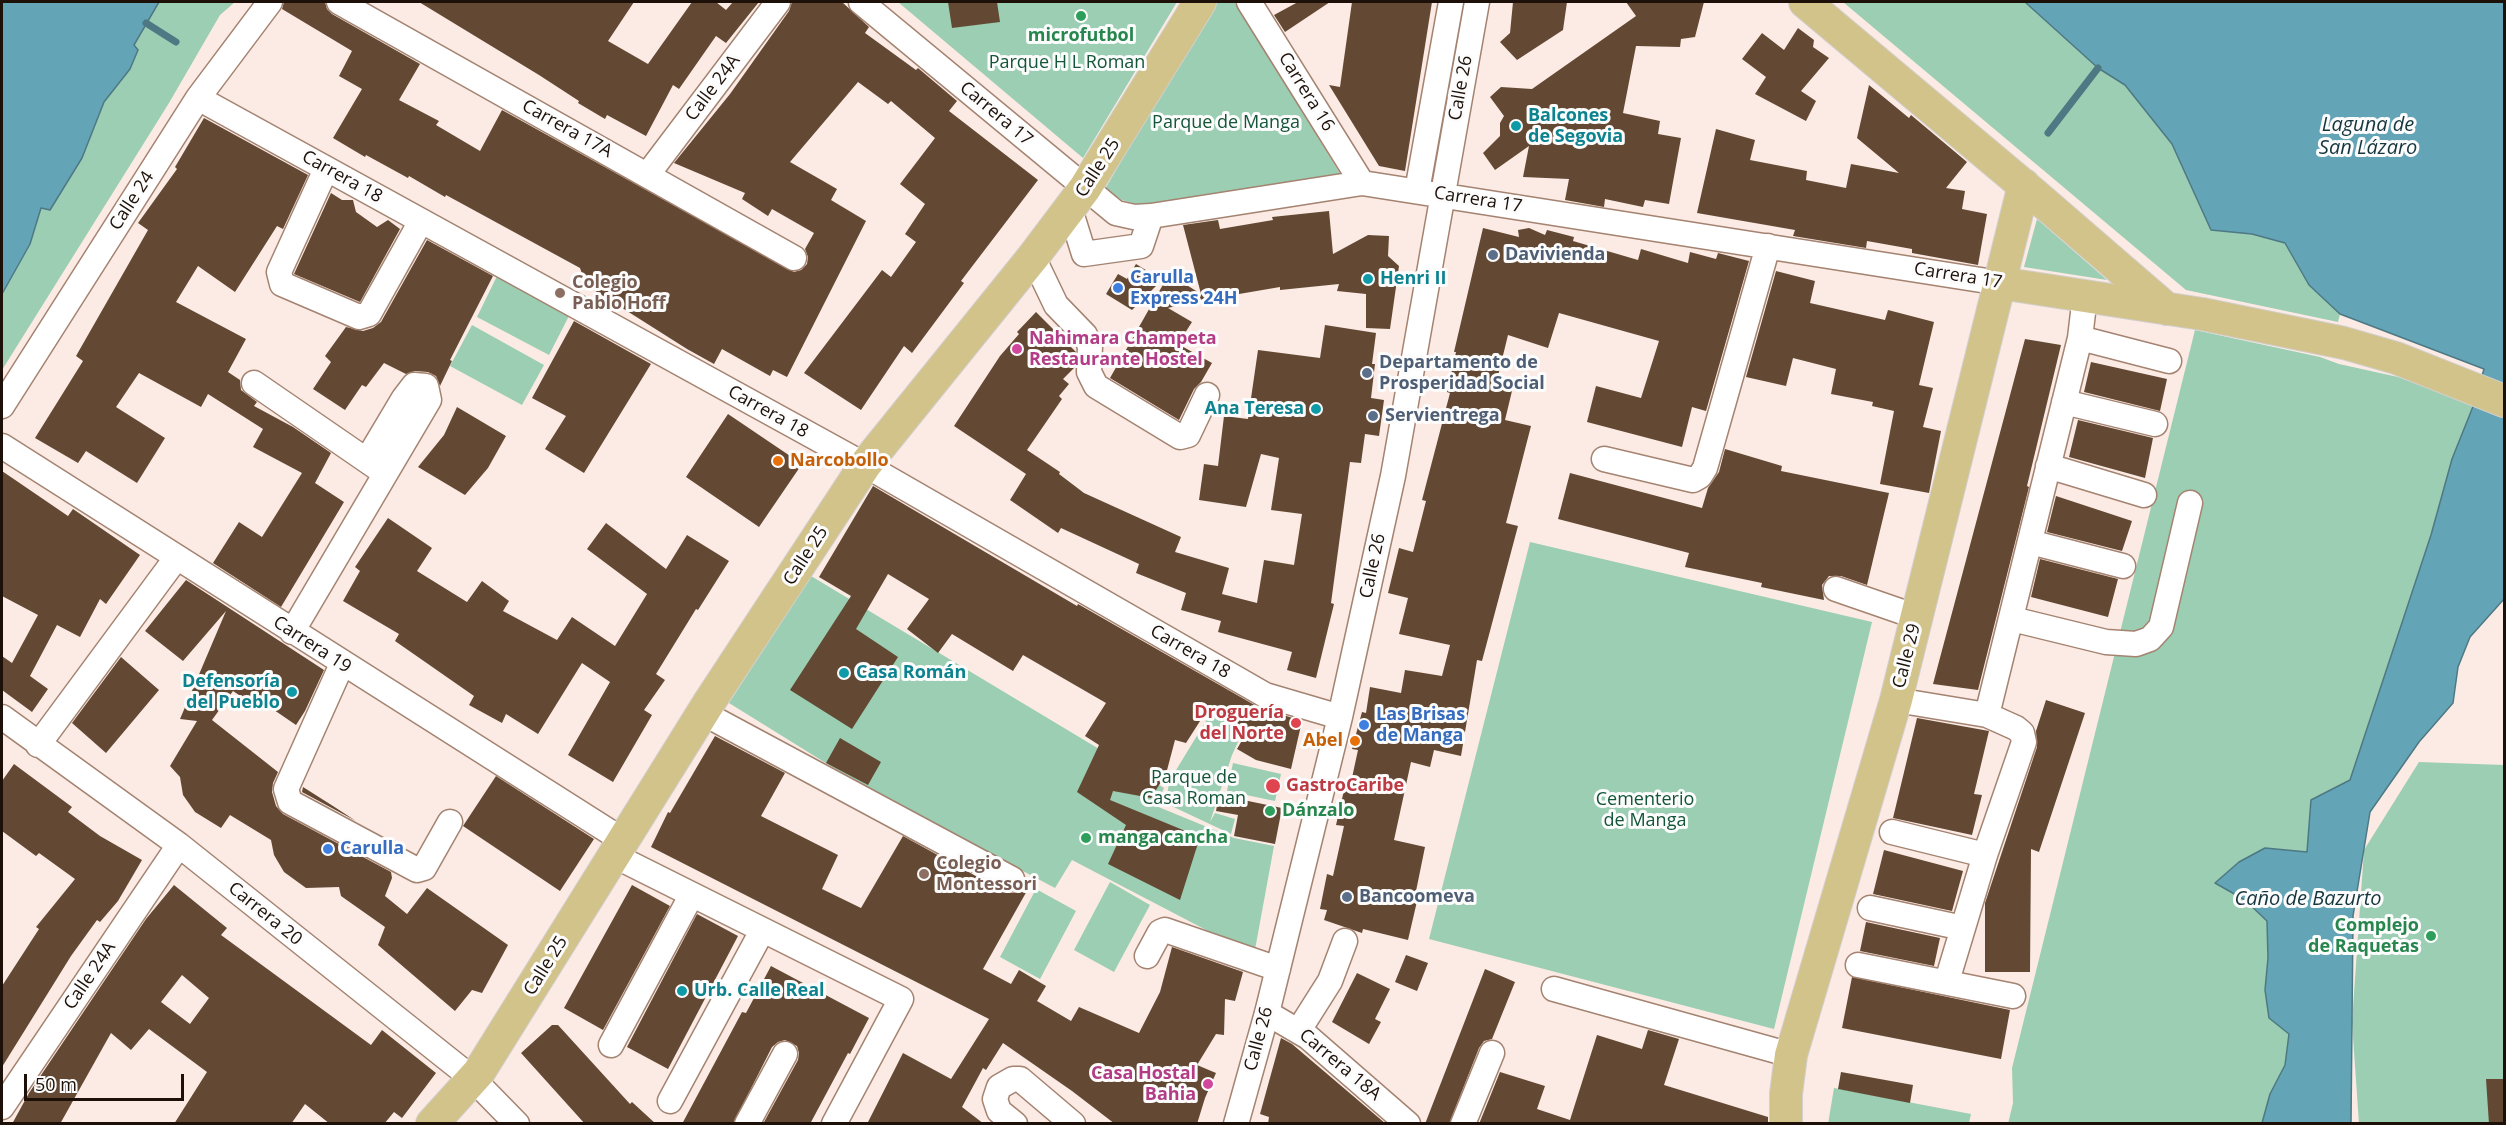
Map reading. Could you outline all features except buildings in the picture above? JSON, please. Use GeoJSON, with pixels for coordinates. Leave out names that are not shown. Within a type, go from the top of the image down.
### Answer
{"type":"FeatureCollection","features":[{"type":"Feature","properties":{"kind":"main road","name":"Calle 25"},"geometry":{"type":"LineString","coordinates":[[432,1124],[473,1079],[620,849],[703,713],[865,465],[1078,199],[1200,2]]}},
{"type":"Feature","properties":{"kind":"main road"},"geometry":{"type":"LineString","coordinates":[[1805,2],[2167,309]]}},
{"type":"Feature","properties":{"kind":"main road","name":"Calle 29"},"geometry":{"type":"LineString","coordinates":[[1786,1124],[1786,1094],[1791,1055],[1896,700],[2024,186]]}},
{"type":"Feature","properties":{"kind":"main road","name":"Carrera 17"},"geometry":{"type":"LineString","coordinates":[[2000,283],[2226,318],[2344,344],[2396,358],[2505,401]]}},
{"type":"Feature","properties":{"kind":"street","name":"Calle 24"},"geometry":{"type":"LineString","coordinates":[[2,406],[198,98],[270,2]]}},
{"type":"Feature","properties":{"kind":"street","name":"Carrera 17A"},"geometry":{"type":"LineString","coordinates":[[339,2],[794,258]]}},
{"type":"Feature","properties":{"kind":"street","name":"Calle 24A"},"geometry":{"type":"LineString","coordinates":[[648,174],[778,2]]}},
{"type":"Feature","properties":{"kind":"street","name":"Carrera 17"},"geometry":{"type":"LineString","coordinates":[[861,2],[1078,199],[1116,213],[1134,217],[1151,216],[1362,183],[2000,283]]}},
{"type":"Feature","properties":{"kind":"street","name":"Carrera 16"},"geometry":{"type":"LineString","coordinates":[[1249,2],[1362,183]]}},
{"type":"Feature","properties":{"kind":"street"},"geometry":{"type":"LineString","coordinates":[[1417,190],[1451,2]]}},
{"type":"Feature","properties":{"kind":"street","name":"Calle 26"},"geometry":{"type":"LineString","coordinates":[[1236,1124],[1267,1013],[1340,717],[1393,476],[1477,2]]}},
{"type":"Feature","properties":{"kind":"street","name":"Carrera 18"},"geometry":{"type":"LineString","coordinates":[[198,98],[865,465],[1264,695],[1340,717]]}},
{"type":"Feature","properties":{"kind":"street"},"geometry":{"type":"LineString","coordinates":[[326,169],[279,272],[282,284],[359,316],[369,314],[421,220]]}},
{"type":"Feature","properties":{"kind":"street"},"geometry":{"type":"LineString","coordinates":[[1078,199],[1084,254],[1141,246],[1151,216]]}},
{"type":"Feature","properties":{"kind":"street"},"geometry":{"type":"LineString","coordinates":[[1604,459],[1693,480],[1700,476],[1708,456],[1768,246]]}},
{"type":"Feature","properties":{"kind":"street"},"geometry":{"type":"LineString","coordinates":[[1033,257],[1056,305],[1085,335],[1090,346],[1089,372],[1096,386],[1180,436],[1188,435],[1207,395]]}},
{"type":"Feature","properties":{"kind":"street"},"geometry":{"type":"LineString","coordinates":[[1987,715],[2080,338],[2085,296]]}},
{"type":"Feature","properties":{"kind":"street"},"geometry":{"type":"LineString","coordinates":[[2080,338],[2169,361]]}},
{"type":"Feature","properties":{"kind":"street"},"geometry":{"type":"LineString","coordinates":[[254,383],[376,467],[292,632]]}},
{"type":"Feature","properties":{"kind":"street"},"geometry":{"type":"LineString","coordinates":[[2064,402],[2155,424]]}},
{"type":"Feature","properties":{"kind":"street","name":"Carrera 19"},"geometry":{"type":"LineString","coordinates":[[2,446],[342,664],[691,896],[901,999],[834,1124]]}},
{"type":"Feature","properties":{"kind":"street"},"geometry":{"type":"LineString","coordinates":[[2048,466],[2144,495]]}},
{"type":"Feature","properties":{"kind":"street"},"geometry":{"type":"LineString","coordinates":[[2012,619],[2106,642],[2136,644],[2151,639],[2161,627],[2190,503]]}},
{"type":"Feature","properties":{"kind":"street"},"geometry":{"type":"LineString","coordinates":[[2030,542],[2122,566]]}},
{"type":"Feature","properties":{"kind":"street"},"geometry":{"type":"LineString","coordinates":[[38,745],[177,557]]}},
{"type":"Feature","properties":{"kind":"street"},"geometry":{"type":"LineString","coordinates":[[1836,590],[1917,617]]}},
{"type":"Feature","properties":{"kind":"street"},"geometry":{"type":"LineString","coordinates":[[342,664],[286,789],[290,802],[417,870],[424,867],[450,822]]}},
{"type":"Feature","properties":{"kind":"street"},"geometry":{"type":"LineString","coordinates":[[1896,700],[1987,715],[2016,728],[2022,733],[2024,742],[1985,855],[1947,981]]}},
{"type":"Feature","properties":{"kind":"street"},"geometry":{"type":"LineString","coordinates":[[703,713],[1012,879]]}},
{"type":"Feature","properties":{"kind":"street","name":"Carrera 20"},"geometry":{"type":"LineString","coordinates":[[2,717],[179,845],[473,1079],[517,1124]]}},
{"type":"Feature","properties":{"kind":"street"},"geometry":{"type":"LineString","coordinates":[[1892,832],[1985,855]]}},
{"type":"Feature","properties":{"kind":"street","name":"Calle 24A"},"geometry":{"type":"LineString","coordinates":[[2,1107],[9,1079],[179,845]]}},
{"type":"Feature","properties":{"kind":"street"},"geometry":{"type":"LineString","coordinates":[[611,1045],[691,896]]}},
{"type":"Feature","properties":{"kind":"street"},"geometry":{"type":"LineString","coordinates":[[1870,908],[1963,928]]}},
{"type":"Feature","properties":{"kind":"street"},"geometry":{"type":"LineString","coordinates":[[1147,956],[1160,932],[1165,930],[1278,969]]}},
{"type":"Feature","properties":{"kind":"street"},"geometry":{"type":"LineString","coordinates":[[670,1101],[762,931]]}},
{"type":"Feature","properties":{"kind":"street"},"geometry":{"type":"LineString","coordinates":[[1299,1030],[1330,981],[1346,941]]}},
{"type":"Feature","properties":{"kind":"street"},"geometry":{"type":"LineString","coordinates":[[1858,965],[2013,996]]}},
{"type":"Feature","properties":{"kind":"street"},"geometry":{"type":"LineString","coordinates":[[1554,989],[1791,1055]]}},
{"type":"Feature","properties":{"kind":"street","name":"Carrera 18A"},"geometry":{"type":"LineString","coordinates":[[1267,1013],[1299,1030],[1408,1124]]}},
{"type":"Feature","properties":{"kind":"street"},"geometry":{"type":"LineString","coordinates":[[1463,1124],[1492,1053]]}},
{"type":"Feature","properties":{"kind":"street"},"geometry":{"type":"LineString","coordinates":[[747,1124],[785,1054]]}},
{"type":"Feature","properties":{"kind":"street"},"geometry":{"type":"LineString","coordinates":[[1015,1124],[999,1111],[995,1099],[999,1087],[1013,1078],[1020,1079],[1073,1124]]}},
{"type":"Feature","properties":{"kind":"green space"},"geometry":{"type":"Polygon","coordinates":[[[159,2],[235,2],[220,15],[169,103],[2,370],[2,294],[30,244],[41,208],[50,210],[82,158],[104,102],[130,69],[134,46],[159,2]]]}},
{"type":"Feature","properties":{"kind":"green space","name":"Parque H L Roman"},"geometry":{"type":"Polygon","coordinates":[[[898,2],[1177,2],[1083,158],[898,2]]]}},
{"type":"Feature","properties":{"kind":"green space","name":"Parque de Manga"},"geometry":{"type":"Polygon","coordinates":[[[1214,2],[1235,2],[1342,177],[1144,206],[1122,200],[1105,189],[1214,2]]]}},
{"type":"Feature","properties":{"kind":"green space"},"geometry":{"type":"Polygon","coordinates":[[[1843,2],[2025,2],[2098,68],[2125,85],[2172,144],[2211,230],[2252,234],[2285,243],[2309,285],[2340,314],[2338,322],[2186,290],[1843,2]]]}},
{"type":"Feature","properties":{"kind":"green space"},"geometry":{"type":"Polygon","coordinates":[[[2037,219],[2107,280],[2024,267],[2037,219]]]}},
{"type":"Feature","properties":{"kind":"green space"},"geometry":{"type":"Polygon","coordinates":[[[498,274],[571,312],[549,355],[477,317],[498,274]]]}},
{"type":"Feature","properties":{"kind":"green space"},"geometry":{"type":"Polygon","coordinates":[[[472,325],[544,365],[522,405],[450,366],[472,325]]]}},
{"type":"Feature","properties":{"kind":"green space"},"geometry":{"type":"Polygon","coordinates":[[[2195,330],[2320,357],[2339,364],[2398,377],[2474,404],[2452,459],[2431,535],[2350,780],[2311,800],[2307,852],[2265,848],[2215,883],[2245,900],[2267,921],[2268,958],[2265,990],[2289,1034],[2285,1065],[2270,1094],[2262,1123],[2008,1124],[2013,1103],[2012,1068],[2195,330]]]}},
{"type":"Feature","properties":{"kind":"green space","name":"Cementerio de Manga"},"geometry":{"type":"Polygon","coordinates":[[[1530,542],[1872,622],[1774,1029],[1429,939],[1530,542]]]}},
{"type":"Feature","properties":{"kind":"green space","name":"Casa Román"},"geometry":{"type":"Polygon","coordinates":[[[811,576],[1164,788],[1156,806],[1234,838],[1274,846],[1254,955],[1072,860],[1055,888],[866,788],[729,703],[811,576]]]}},
{"type":"Feature","properties":{"kind":"green space","name":"Parque de Casa Roman"},"geometry":{"type":"Polygon","coordinates":[[[1212,711],[1243,731],[1232,755],[1210,822],[1215,813],[1235,819],[1231,834],[1165,803],[1170,780],[1212,711]]]}},
{"type":"Feature","properties":{"kind":"green space","name":"Complejo de Raquetas"},"geometry":{"type":"Polygon","coordinates":[[[2419,762],[2504,765],[2504,1123],[2359,1124],[2352,1022],[2364,850],[2419,762]]]}},
{"type":"Feature","properties":{"kind":"green space"},"geometry":{"type":"Polygon","coordinates":[[[1233,763],[1281,774],[1275,801],[1227,791],[1233,763]]]}},
{"type":"Feature","properties":{"kind":"green space"},"geometry":{"type":"Polygon","coordinates":[[[1110,882],[1150,905],[1114,972],[1074,950],[1110,882]]]}},
{"type":"Feature","properties":{"kind":"green space"},"geometry":{"type":"Polygon","coordinates":[[[1036,889],[1076,911],[1040,979],[1000,957],[1036,889]]]}},
{"type":"Feature","properties":{"kind":"green space"},"geometry":{"type":"Polygon","coordinates":[[[1834,1088],[1971,1114],[1969,1123],[1828,1124],[1834,1088]]]}},
{"type":"Feature","properties":{"kind":"water"},"geometry":{"type":"Polygon","coordinates":[[[2,2],[159,2],[134,45],[138,50],[130,69],[104,102],[82,158],[50,210],[41,208],[30,244],[2,294],[2,2]]]}},
{"type":"Feature","properties":{"kind":"water","name":"Laguna de San Lázaro"},"geometry":{"type":"Polygon","coordinates":[[[2025,2],[2504,2],[2504,599],[2470,637],[2458,667],[2453,703],[2419,742],[2370,812],[2353,916],[2351,1123],[2262,1123],[2270,1094],[2285,1065],[2289,1034],[2269,1018],[2265,990],[2268,958],[2267,921],[2245,900],[2215,883],[2239,862],[2265,848],[2307,852],[2311,800],[2350,780],[2431,535],[2452,459],[2474,404],[2484,369],[2340,314],[2309,285],[2285,243],[2252,234],[2211,230],[2172,144],[2125,85],[2098,68],[2025,2]]]}},
{"type":"Feature","properties":{"kind":"waterway"},"geometry":{"type":"LineString","coordinates":[[146,23],[176,42]]}},
{"type":"Feature","properties":{"kind":"waterway"},"geometry":{"type":"LineString","coordinates":[[2048,133],[2098,68]]}},
{"type":"Feature","properties":{"kind":"place","name":"microfutbol"},"geometry":{"type":"Point","coordinates":[1081,16]}},
{"type":"Feature","properties":{"kind":"place","name":"Balcones de Segovia"},"geometry":{"type":"Point","coordinates":[1516,126]}},
{"type":"Feature","properties":{"kind":"place","name":"Davivienda"},"geometry":{"type":"Point","coordinates":[1493,255]}},
{"type":"Feature","properties":{"kind":"place","name":"Henri II"},"geometry":{"type":"Point","coordinates":[1368,279]}},
{"type":"Feature","properties":{"kind":"place","name":"Carulla Express 24H"},"geometry":{"type":"Point","coordinates":[1118,288]}},
{"type":"Feature","properties":{"kind":"place","name":"Colegio Pablo Hoff"},"geometry":{"type":"Point","coordinates":[560,293]}},
{"type":"Feature","properties":{"kind":"place","name":"Nahimara Champeta Restaurante Hostel"},"geometry":{"type":"Point","coordinates":[1017,349]}},
{"type":"Feature","properties":{"kind":"place","name":"Departamento de Prosperidad Social"},"geometry":{"type":"Point","coordinates":[1367,373]}},
{"type":"Feature","properties":{"kind":"place","name":"Ana Teresa"},"geometry":{"type":"Point","coordinates":[1316,409]}},
{"type":"Feature","properties":{"kind":"place","name":"Servientrega"},"geometry":{"type":"Point","coordinates":[1373,416]}},
{"type":"Feature","properties":{"kind":"place","name":"Narcobollo"},"geometry":{"type":"Point","coordinates":[778,461]}},
{"type":"Feature","properties":{"kind":"place","name":"Casa Román"},"geometry":{"type":"Point","coordinates":[844,673]}},
{"type":"Feature","properties":{"kind":"place","name":"Defensoría del Pueblo"},"geometry":{"type":"Point","coordinates":[292,692]}},
{"type":"Feature","properties":{"kind":"place","name":"Droguería del Norte"},"geometry":{"type":"Point","coordinates":[1296,723]}},
{"type":"Feature","properties":{"kind":"place","name":"Las Brisas de Manga"},"geometry":{"type":"Point","coordinates":[1364,725]}},
{"type":"Feature","properties":{"kind":"place","name":"Abel"},"geometry":{"type":"Point","coordinates":[1355,741]}},
{"type":"Feature","properties":{"kind":"place","name":"GastroCaribe"},"geometry":{"type":"Point","coordinates":[1273,786]}},
{"type":"Feature","properties":{"kind":"place","name":"Dánzalo"},"geometry":{"type":"Point","coordinates":[1270,811]}},
{"type":"Feature","properties":{"kind":"place","name":"manga cancha"},"geometry":{"type":"Point","coordinates":[1086,838]}},
{"type":"Feature","properties":{"kind":"place","name":"Carulla"},"geometry":{"type":"Point","coordinates":[328,849]}},
{"type":"Feature","properties":{"kind":"place","name":"Colegio Montessori"},"geometry":{"type":"Point","coordinates":[924,874]}},
{"type":"Feature","properties":{"kind":"place","name":"Bancoomeva"},"geometry":{"type":"Point","coordinates":[1347,897]}},
{"type":"Feature","properties":{"kind":"place","name":"Complejo de Raquetas"},"geometry":{"type":"Point","coordinates":[2431,936]}},
{"type":"Feature","properties":{"kind":"place","name":"Urb. Calle Real"},"geometry":{"type":"Point","coordinates":[682,991]}},
{"type":"Feature","properties":{"kind":"place","name":"Casa Hostal Bahia"},"geometry":{"type":"Point","coordinates":[1208,1084]}},
{"type":"Feature","properties":{"kind":"water label","name":"Caño de Bazurto"},"geometry":{"type":"Point","coordinates":[2308,899]}}]}
